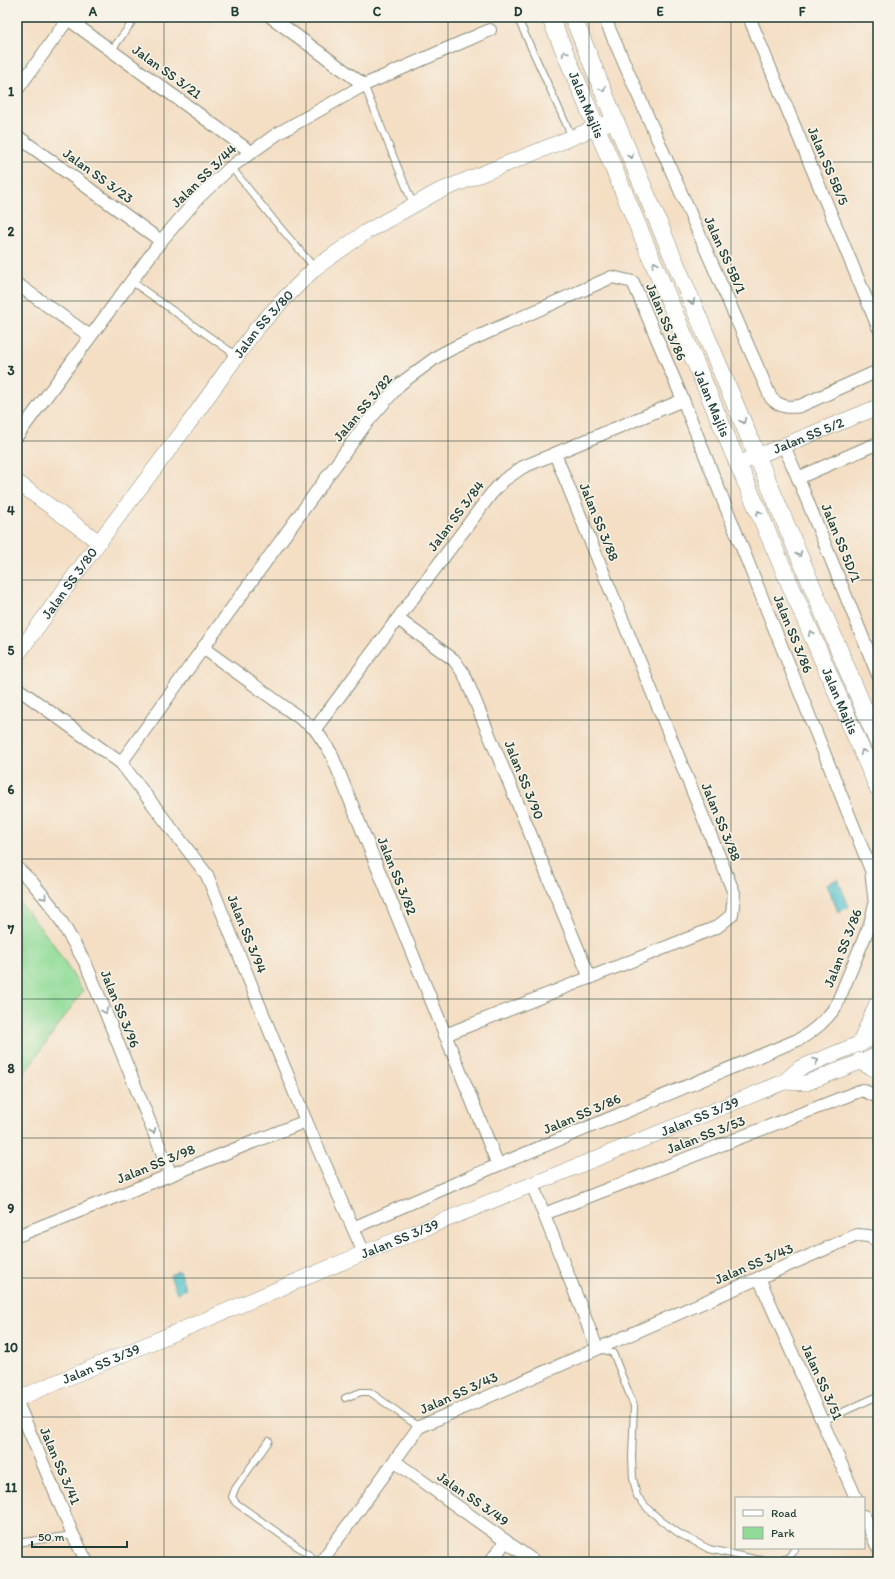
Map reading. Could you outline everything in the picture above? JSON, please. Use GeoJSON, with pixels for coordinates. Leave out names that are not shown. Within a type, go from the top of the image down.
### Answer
{"type":"FeatureCollection","features":[{"type":"Feature","properties":{"kind":"main road","name":"Jalan Majlis"},"geometry":{"type":"LineString","coordinates":[[550,17],[738,464],[878,788]]}},
{"type":"Feature","properties":{"kind":"main road","name":"Jalan Majlis"},"geometry":{"type":"LineString","coordinates":[[573,17],[591,57],[615,120],[878,742]]}},
{"type":"Feature","properties":{"kind":"main road"},"geometry":{"type":"LineString","coordinates":[[861,1043],[878,1003]]}},
{"type":"Feature","properties":{"kind":"main road"},"geometry":{"type":"LineString","coordinates":[[860,1062],[878,1070]]}},
{"type":"Feature","properties":{"kind":"street"},"geometry":{"type":"LineString","coordinates":[[271,17],[364,85]]}},
{"type":"Feature","properties":{"kind":"street","name":"Jalan SS 5B/1"},"geometry":{"type":"LineString","coordinates":[[604,17],[771,398],[778,404],[788,407],[800,406],[878,371]]}},
{"type":"Feature","properties":{"kind":"street","name":"Jalan SS 5B/5"},"geometry":{"type":"LineString","coordinates":[[749,17],[878,327]]}},
{"type":"Feature","properties":{"kind":"street","name":"Jalan SS 3/21"},"geometry":{"type":"LineString","coordinates":[[66,18],[251,152]]}},
{"type":"Feature","properties":{"kind":"street"},"geometry":{"type":"LineString","coordinates":[[17,90],[66,18]]}},
{"type":"Feature","properties":{"kind":"street","name":"Jalan SS 3/44"},"geometry":{"type":"LineString","coordinates":[[17,435],[161,241],[199,197],[231,167],[277,134],[364,85],[490,30]]}},
{"type":"Feature","properties":{"kind":"street","name":"Jalan SS 3/80"},"geometry":{"type":"LineString","coordinates":[[17,655],[99,542],[189,423],[256,329],[315,268],[366,232],[413,204],[437,192],[615,120]]}},
{"type":"Feature","properties":{"kind":"street","name":"Jalan SS 3/23"},"geometry":{"type":"LineString","coordinates":[[17,136],[161,241]]}},
{"type":"Feature","properties":{"kind":"street","name":"Jalan SS 3/82"},"geometry":{"type":"LineString","coordinates":[[121,763],[364,426],[400,384],[438,356],[455,347],[612,278],[620,278]]}},
{"type":"Feature","properties":{"kind":"street","name":"Jalan SS 3/86"},"geometry":{"type":"LineString","coordinates":[[353,1228],[498,1164],[800,1039],[828,1018],[836,1006],[870,924],[875,904],[871,870],[683,400],[633,282],[620,278]]}},
{"type":"Feature","properties":{"kind":"street"},"geometry":{"type":"LineString","coordinates":[[17,284],[90,336]]}},
{"type":"Feature","properties":{"kind":"street","name":"Jalan SS 3/84"},"geometry":{"type":"LineString","coordinates":[[315,729],[491,494],[504,480],[523,467],[683,400]]}},
{"type":"Feature","properties":{"kind":"street","name":"Jalan SS 5/2"},"geometry":{"type":"LineString","coordinates":[[738,464],[878,407]]}},
{"type":"Feature","properties":{"kind":"street"},"geometry":{"type":"LineString","coordinates":[[798,478],[878,443]]}},
{"type":"Feature","properties":{"kind":"street","name":"Jalan SS 5D/1"},"geometry":{"type":"LineString","coordinates":[[784,446],[878,675]]}},
{"type":"Feature","properties":{"kind":"street","name":"Jalan SS 3/88"},"geometry":{"type":"LineString","coordinates":[[445,1035],[717,927],[732,915],[734,893],[555,454]]}},
{"type":"Feature","properties":{"kind":"street"},"geometry":{"type":"LineString","coordinates":[[17,482],[99,542]]}},
{"type":"Feature","properties":{"kind":"street","name":"Jalan SS 3/90"},"geometry":{"type":"LineString","coordinates":[[398,619],[454,660],[464,674],[590,978]]}},
{"type":"Feature","properties":{"kind":"street","name":"Jalan SS 3/82"},"geometry":{"type":"LineString","coordinates":[[203,648],[315,729],[330,753],[498,1164]]}},
{"type":"Feature","properties":{"kind":"street","name":"Jalan SS 3/94"},"geometry":{"type":"LineString","coordinates":[[17,688],[121,763],[207,875],[306,1121],[364,1253]]}},
{"type":"Feature","properties":{"kind":"street","name":"Jalan SS 3/96"},"geometry":{"type":"LineString","coordinates":[[17,868],[32,882],[54,909],[86,964],[171,1175]]}},
{"type":"Feature","properties":{"kind":"street","name":"Jalan SS 3/39"},"geometry":{"type":"LineString","coordinates":[[17,1400],[364,1253],[784,1082],[800,1068],[878,1036]]}},
{"type":"Feature","properties":{"kind":"street","name":"Jalan SS 3/39"},"geometry":{"type":"LineString","coordinates":[[784,1082],[806,1083],[878,1055]]}},
{"type":"Feature","properties":{"kind":"street","name":"Jalan SS 3/53"},"geometry":{"type":"LineString","coordinates":[[544,1214],[862,1090],[878,1097]]}},
{"type":"Feature","properties":{"kind":"street","name":"Jalan SS 3/98"},"geometry":{"type":"LineString","coordinates":[[17,1236],[306,1121]]}},
{"type":"Feature","properties":{"kind":"street"},"geometry":{"type":"LineString","coordinates":[[532,1184],[597,1348]]}},
{"type":"Feature","properties":{"kind":"street","name":"Jalan SS 3/43"},"geometry":{"type":"LineString","coordinates":[[320,1562],[419,1427],[857,1235],[863,1234],[869,1236],[878,1242]]}},
{"type":"Feature","properties":{"kind":"street","name":"Jalan SS 3/51"},"geometry":{"type":"LineString","coordinates":[[760,1278],[856,1497]]}},
{"type":"Feature","properties":{"kind":"street","name":"Jalan SS 3/41"},"geometry":{"type":"LineString","coordinates":[[17,1400],[73,1535],[87,1562]]}},
{"type":"Feature","properties":{"kind":"street","name":"Jalan SS 3/49"},"geometry":{"type":"LineString","coordinates":[[394,1461],[535,1562]]}},
{"type":"Feature","properties":{"kind":"street"},"geometry":{"type":"LineString","coordinates":[[865,1518],[878,1548]]}},
{"type":"Feature","properties":{"kind":"street"},"geometry":{"type":"LineString","coordinates":[[490,1562],[506,1541]]}},
{"type":"Feature","properties":{"kind":"lane"},"geometry":{"type":"LineString","coordinates":[[112,51],[136,17]]}},
{"type":"Feature","properties":{"kind":"lane"},"geometry":{"type":"LineString","coordinates":[[518,20],[572,137]]}},
{"type":"Feature","properties":{"kind":"lane"},"geometry":{"type":"LineString","coordinates":[[364,85],[413,204]]}},
{"type":"Feature","properties":{"kind":"lane"},"geometry":{"type":"LineString","coordinates":[[231,167],[315,268]]}},
{"type":"Feature","properties":{"kind":"lane"},"geometry":{"type":"LineString","coordinates":[[131,280],[237,356]]}},
{"type":"Feature","properties":{"kind":"lane"},"geometry":{"type":"LineString","coordinates":[[597,1348],[613,1353],[634,1406],[632,1457],[633,1478],[638,1496],[649,1510],[680,1534],[709,1549],[777,1562],[789,1557],[794,1549]]}},
{"type":"Feature","properties":{"kind":"lane"},"geometry":{"type":"LineString","coordinates":[[345,1398],[361,1392],[370,1392],[419,1427]]}},
{"type":"Feature","properties":{"kind":"lane"},"geometry":{"type":"LineString","coordinates":[[822,1422],[878,1396]]}},
{"type":"Feature","properties":{"kind":"lane"},"geometry":{"type":"LineString","coordinates":[[269,1441],[235,1489],[232,1497],[236,1503],[320,1562]]}},
{"type":"Feature","properties":{"kind":"lane"},"geometry":{"type":"LineString","coordinates":[[17,1543],[73,1535]]}},
{"type":"Feature","properties":{"kind":"green space"},"geometry":{"type":"Polygon","coordinates":[[[17,899],[52,942],[83,991],[17,1083],[17,899]]]}},
{"type":"Feature","properties":{"kind":"water"},"geometry":{"type":"Polygon","coordinates":[[[838,879],[849,907],[838,912],[827,884],[838,879]]]}},
{"type":"Feature","properties":{"kind":"water"},"geometry":{"type":"Polygon","coordinates":[[[179,1271],[186,1289],[177,1293],[170,1275],[179,1271]]]}}]}
